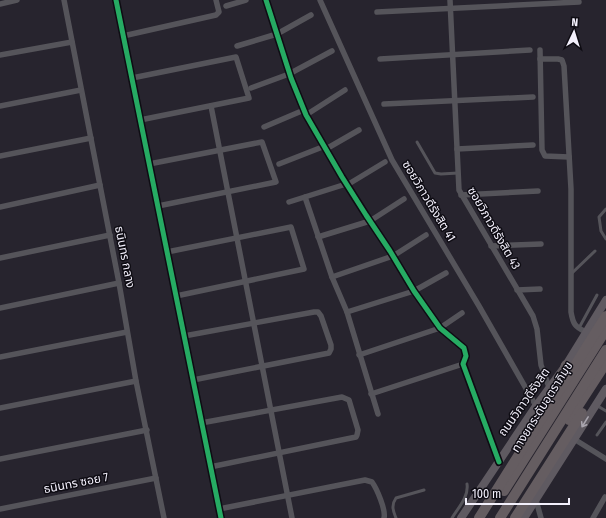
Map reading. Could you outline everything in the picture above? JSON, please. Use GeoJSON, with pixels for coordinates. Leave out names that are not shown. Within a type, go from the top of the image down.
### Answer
{"type":"FeatureCollection","features":[{"type":"Feature","properties":{"kind":"highway","name":"ถนนวิภาวดีรังสิต"},"geometry":{"type":"LineString","coordinates":[[479,518],[606,316]]}},
{"type":"Feature","properties":{"kind":"highway","name":"ทางยกระดับอุตราภิมุข"},"geometry":{"type":"LineString","coordinates":[[487,518],[606,330]]}},
{"type":"Feature","properties":{"kind":"highway","name":"ทางยกระดับอุตราภิมุข"},"geometry":{"type":"LineString","coordinates":[[500,518],[606,350]]}},
{"type":"Feature","properties":{"kind":"highway"},"geometry":{"type":"LineString","coordinates":[[508,518],[606,363]]}},
{"type":"Feature","properties":{"kind":"highway"},"geometry":{"type":"LineString","coordinates":[[471,518],[500,466],[556,390],[566,365]]}},
{"type":"Feature","properties":{"kind":"highway"},"geometry":{"type":"LineString","coordinates":[[515,518],[606,376]]}},
{"type":"Feature","properties":{"kind":"main road","name":"ถนนวิภาวดีรังสิต"},"geometry":{"type":"LineString","coordinates":[[461,518],[500,466],[536,406],[566,365],[582,330],[606,300]]}},
{"type":"Feature","properties":{"kind":"main road"},"geometry":{"type":"LineString","coordinates":[[524,518],[606,389]]}},
{"type":"Feature","properties":{"kind":"street"},"geometry":{"type":"LineString","coordinates":[[0,4],[17,0]]}},
{"type":"Feature","properties":{"kind":"street","name":"ธนินทร กลาง"},"geometry":{"type":"LineString","coordinates":[[64,0],[110,235],[136,381],[164,518]]}},
{"type":"Feature","properties":{"kind":"street"},"geometry":{"type":"LineString","coordinates":[[116,0],[221,518]]}},
{"type":"Feature","properties":{"kind":"street"},"geometry":{"type":"LineString","coordinates":[[124,36],[216,15],[219,12],[216,0]]}},
{"type":"Feature","properties":{"kind":"street"},"geometry":{"type":"LineString","coordinates":[[226,6],[246,0]]}},
{"type":"Feature","properties":{"kind":"street"},"geometry":{"type":"LineString","coordinates":[[266,0],[289,74],[305,113],[347,184],[414,291],[440,328],[464,348],[466,356],[463,364],[500,466]]}},
{"type":"Feature","properties":{"kind":"street","name":"ซอยวิภาวดีรังสิต 41"},"geometry":{"type":"LineString","coordinates":[[320,0],[392,160],[479,306],[536,406]]}},
{"type":"Feature","properties":{"kind":"street","name":"ซอยวิภาวดีรังสิต 43"},"geometry":{"type":"LineString","coordinates":[[450,0],[459,190],[533,316],[537,329],[541,365],[549,388]]}},
{"type":"Feature","properties":{"kind":"street"},"geometry":{"type":"LineString","coordinates":[[377,12],[578,2]]}},
{"type":"Feature","properties":{"kind":"street"},"geometry":{"type":"LineString","coordinates":[[237,46],[277,34],[311,15]]}},
{"type":"Feature","properties":{"kind":"street"},"geometry":{"type":"LineString","coordinates":[[0,55],[72,42]]}},
{"type":"Feature","properties":{"kind":"street"},"geometry":{"type":"LineString","coordinates":[[380,59],[530,50]]}},
{"type":"Feature","properties":{"kind":"street"},"geometry":{"type":"LineString","coordinates":[[540,50],[542,150],[545,156],[569,157]]}},
{"type":"Feature","properties":{"kind":"street"},"geometry":{"type":"LineString","coordinates":[[251,88],[289,74],[332,51]]}},
{"type":"Feature","properties":{"kind":"street"},"geometry":{"type":"LineString","coordinates":[[132,78],[236,58],[249,98],[140,120]]}},
{"type":"Feature","properties":{"kind":"street"},"geometry":{"type":"LineString","coordinates":[[540,59],[558,59],[562,60],[563,62],[571,189],[571,312],[573,323],[582,330]]}},
{"type":"Feature","properties":{"kind":"street"},"geometry":{"type":"LineString","coordinates":[[0,106],[82,90]]}},
{"type":"Feature","properties":{"kind":"street"},"geometry":{"type":"LineString","coordinates":[[264,127],[305,113],[345,90]]}},
{"type":"Feature","properties":{"kind":"street"},"geometry":{"type":"LineString","coordinates":[[384,104],[533,98]]}},
{"type":"Feature","properties":{"kind":"street"},"geometry":{"type":"LineString","coordinates":[[211,106],[292,518]]}},
{"type":"Feature","properties":{"kind":"street"},"geometry":{"type":"LineString","coordinates":[[279,164],[325,148],[359,130]]}},
{"type":"Feature","properties":{"kind":"street"},"geometry":{"type":"LineString","coordinates":[[0,156],[91,138]]}},
{"type":"Feature","properties":{"kind":"street"},"geometry":{"type":"LineString","coordinates":[[149,164],[262,142],[276,182],[158,206]]}},
{"type":"Feature","properties":{"kind":"street"},"geometry":{"type":"LineString","coordinates":[[457,149],[533,145]]}},
{"type":"Feature","properties":{"kind":"street"},"geometry":{"type":"LineString","coordinates":[[289,202],[347,184],[385,162]]}},
{"type":"Feature","properties":{"kind":"street"},"geometry":{"type":"LineString","coordinates":[[0,208],[100,185]]}},
{"type":"Feature","properties":{"kind":"street"},"geometry":{"type":"LineString","coordinates":[[461,195],[538,191]]}},
{"type":"Feature","properties":{"kind":"street"},"geometry":{"type":"LineString","coordinates":[[305,197],[332,277],[347,312],[378,414]]}},
{"type":"Feature","properties":{"kind":"street"},"geometry":{"type":"LineString","coordinates":[[318,237],[370,221],[404,199]]}},
{"type":"Feature","properties":{"kind":"street"},"geometry":{"type":"LineString","coordinates":[[167,252],[290,228],[304,269],[176,296]]}},
{"type":"Feature","properties":{"kind":"street"},"geometry":{"type":"LineString","coordinates":[[0,258],[110,235]]}},
{"type":"Feature","properties":{"kind":"street"},"geometry":{"type":"LineString","coordinates":[[332,277],[393,256],[426,235]]}},
{"type":"Feature","properties":{"kind":"street"},"geometry":{"type":"LineString","coordinates":[[491,246],[541,244]]}},
{"type":"Feature","properties":{"kind":"street"},"geometry":{"type":"LineString","coordinates":[[347,312],[414,291],[446,273]]}},
{"type":"Feature","properties":{"kind":"street"},"geometry":{"type":"LineString","coordinates":[[0,308],[119,283]]}},
{"type":"Feature","properties":{"kind":"street"},"geometry":{"type":"LineString","coordinates":[[518,290],[540,289]]}},
{"type":"Feature","properties":{"kind":"street"},"geometry":{"type":"LineString","coordinates":[[184,336],[310,312],[318,312],[321,316],[331,345],[329,353],[193,380]]}},
{"type":"Feature","properties":{"kind":"street"},"geometry":{"type":"LineString","coordinates":[[359,355],[440,328],[462,313]]}},
{"type":"Feature","properties":{"kind":"street"},"geometry":{"type":"LineString","coordinates":[[0,357],[127,332]]}},
{"type":"Feature","properties":{"kind":"street"},"geometry":{"type":"LineString","coordinates":[[371,394],[463,364]]}},
{"type":"Feature","properties":{"kind":"street"},"geometry":{"type":"LineString","coordinates":[[0,408],[136,381]]}},
{"type":"Feature","properties":{"kind":"street"},"geometry":{"type":"LineString","coordinates":[[201,423],[337,397],[349,400],[358,430],[356,436],[210,467]]}},
{"type":"Feature","properties":{"kind":"street"},"geometry":{"type":"LineString","coordinates":[[0,459],[147,430]]}},
{"type":"Feature","properties":{"kind":"street"},"geometry":{"type":"LineString","coordinates":[[574,439],[606,459]]}},
{"type":"Feature","properties":{"kind":"street","name":"ธนินทร ซอย 7"},"geometry":{"type":"LineString","coordinates":[[0,509],[156,478]]}},
{"type":"Feature","properties":{"kind":"street"},"geometry":{"type":"LineString","coordinates":[[219,509],[369,480],[375,486],[385,512],[384,518]]}},
{"type":"Feature","properties":{"kind":"street"},"geometry":{"type":"LineString","coordinates":[[592,518],[605,497]]}},
{"type":"Feature","properties":{"kind":"street"},"geometry":{"type":"LineString","coordinates":[[536,500],[541,518]]}},
{"type":"Feature","properties":{"kind":"lane"},"geometry":{"type":"LineString","coordinates":[[417,142],[435,173],[458,173]]}},
{"type":"Feature","properties":{"kind":"lane"},"geometry":{"type":"LineString","coordinates":[[606,209],[599,217],[600,230],[606,240]]}},
{"type":"Feature","properties":{"kind":"lane"},"geometry":{"type":"LineString","coordinates":[[570,275],[595,251]]}},
{"type":"Feature","properties":{"kind":"lane"},"geometry":{"type":"LineString","coordinates":[[582,330],[597,295]]}},
{"type":"Feature","properties":{"kind":"lane"},"geometry":{"type":"LineString","coordinates":[[596,405],[606,411]]}},
{"type":"Feature","properties":{"kind":"lane"},"geometry":{"type":"LineString","coordinates":[[597,435],[606,422]]}},
{"type":"Feature","properties":{"kind":"lane"},"geometry":{"type":"LineString","coordinates":[[452,518],[466,496],[468,490],[467,484]]}},
{"type":"Feature","properties":{"kind":"lane"},"geometry":{"type":"LineString","coordinates":[[396,518],[392,506],[396,498],[424,490]]}},
{"type":"Feature","properties":{"kind":"cycle path"},"geometry":{"type":"LineString","coordinates":[[116,0],[221,518]]}},
{"type":"Feature","properties":{"kind":"cycle path"},"geometry":{"type":"LineString","coordinates":[[266,0],[291,78],[306,115],[342,177],[414,291],[440,328],[464,348],[466,356],[463,364],[499,462]]}}]}
